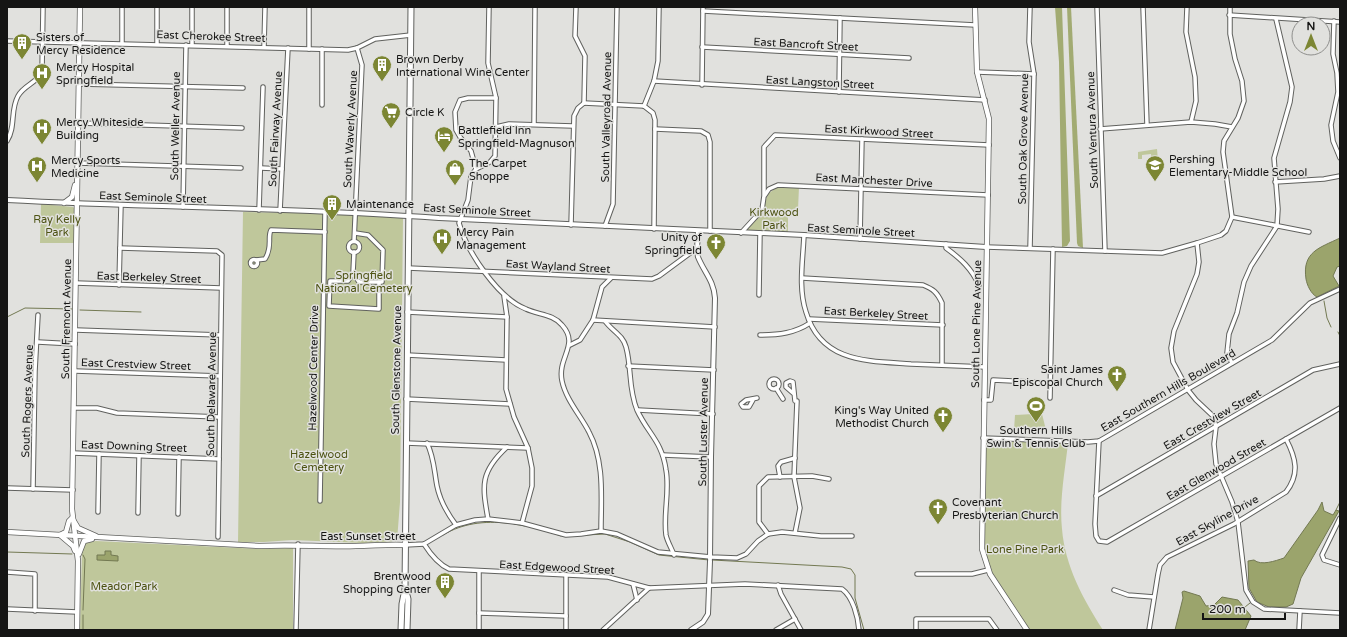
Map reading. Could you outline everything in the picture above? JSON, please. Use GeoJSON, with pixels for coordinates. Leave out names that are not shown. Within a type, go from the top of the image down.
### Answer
{"type":"FeatureCollection","features":[{"type":"Feature","properties":{"kind":"main road","name":"South Fremont Avenue"},"geometry":{"type":"LineString","coordinates":[[77,630],[78,561],[72,518],[72,490],[76,330],[80,7]]}},
{"type":"Feature","properties":{"kind":"main road","name":"South Glenstone Avenue"},"geometry":{"type":"LineString","coordinates":[[401,630],[402,604],[405,589],[406,355],[411,7]]}},
{"type":"Feature","properties":{"kind":"main road","name":"South Lone Pine Avenue"},"geometry":{"type":"LineString","coordinates":[[975,7],[977,72],[989,119],[982,545],[988,570],[1027,630]]}},
{"type":"Feature","properties":{"kind":"main road"},"geometry":{"type":"LineString","coordinates":[[64,203],[73,195],[78,170]]}},
{"type":"Feature","properties":{"kind":"main road"},"geometry":{"type":"LineString","coordinates":[[78,561],[73,546],[60,535],[66,532],[69,521],[72,518],[78,528],[99,538]]}},
{"type":"Feature","properties":{"kind":"main road","name":"East Sunset Street"},"geometry":{"type":"LineString","coordinates":[[7,532],[259,546],[298,544],[356,546],[387,544],[405,545]]}},
{"type":"Feature","properties":{"kind":"main road"},"geometry":{"type":"LineString","coordinates":[[78,561],[80,549],[84,541],[99,538]]}},
{"type":"Feature","properties":{"kind":"main road","name":"South Glenstone Avenue"},"geometry":{"type":"LineString","coordinates":[[405,589],[408,599],[407,630]]}},
{"type":"Feature","properties":{"kind":"street"},"geometry":{"type":"LineString","coordinates":[[7,141],[12,134],[14,108],[17,97],[22,89],[39,78],[42,72],[43,7]]}},
{"type":"Feature","properties":{"kind":"street"},"geometry":{"type":"LineString","coordinates":[[122,7],[122,43]]}},
{"type":"Feature","properties":{"kind":"street"},"geometry":{"type":"LineString","coordinates":[[157,7],[157,44]]}},
{"type":"Feature","properties":{"kind":"street"},"geometry":{"type":"LineString","coordinates":[[192,7],[192,45]]}},
{"type":"Feature","properties":{"kind":"street"},"geometry":{"type":"LineString","coordinates":[[227,7],[227,46]]}},
{"type":"Feature","properties":{"kind":"street"},"geometry":{"type":"LineString","coordinates":[[264,47],[266,7]]}},
{"type":"Feature","properties":{"kind":"street"},"geometry":{"type":"LineString","coordinates":[[309,7],[309,49]]}},
{"type":"Feature","properties":{"kind":"street"},"geometry":{"type":"LineString","coordinates":[[489,7],[488,63],[496,98],[495,156],[490,162],[476,169],[471,176],[468,200],[459,219],[460,227],[485,272],[504,296],[526,309],[554,318],[562,324],[568,333],[570,345],[563,359],[561,371],[562,383],[569,398],[590,432],[596,448],[601,470],[601,531]]}},
{"type":"Feature","properties":{"kind":"street"},"geometry":{"type":"LineString","coordinates":[[534,124],[535,7]]}},
{"type":"Feature","properties":{"kind":"street"},"geometry":{"type":"LineString","coordinates":[[576,7],[575,36],[585,56],[584,103]]}},
{"type":"Feature","properties":{"kind":"street","name":"South Valleyroad Avenue"},"geometry":{"type":"LineString","coordinates":[[605,226],[613,204],[617,7]]}},
{"type":"Feature","properties":{"kind":"street"},"geometry":{"type":"LineString","coordinates":[[644,106],[654,81],[658,61],[659,7]]}},
{"type":"Feature","properties":{"kind":"street","name":"South Oak Grove Avenue"},"geometry":{"type":"LineString","coordinates":[[1030,7],[1029,42],[1034,74],[1030,248]]}},
{"type":"Feature","properties":{"kind":"street","name":"South Ventura Avenue"},"geometry":{"type":"LineString","coordinates":[[1097,7],[1105,251]]}},
{"type":"Feature","properties":{"kind":"street"},"geometry":{"type":"LineString","coordinates":[[1143,7],[1147,125]]}},
{"type":"Feature","properties":{"kind":"street"},"geometry":{"type":"LineString","coordinates":[[1187,7],[1186,32],[1195,77],[1196,101],[1191,122]]}},
{"type":"Feature","properties":{"kind":"street"},"geometry":{"type":"LineString","coordinates":[[1230,7],[1230,34],[1235,59],[1242,81],[1244,101],[1238,118],[1224,141],[1223,152],[1232,216],[1308,232]]}},
{"type":"Feature","properties":{"kind":"street"},"geometry":{"type":"LineString","coordinates":[[702,85],[703,9],[975,25]]}},
{"type":"Feature","properties":{"kind":"street"},"geometry":{"type":"LineString","coordinates":[[1229,15],[1340,22]]}},
{"type":"Feature","properties":{"kind":"street"},"geometry":{"type":"LineString","coordinates":[[840,18],[840,92]]}},
{"type":"Feature","properties":{"kind":"street"},"geometry":{"type":"LineString","coordinates":[[1232,363],[1227,353],[1229,334],[1237,313],[1244,282],[1251,266],[1277,226],[1278,209],[1274,158],[1290,102],[1292,87],[1276,19]]}},
{"type":"Feature","properties":{"kind":"street"},"geometry":{"type":"LineString","coordinates":[[1334,21],[1333,54],[1337,73],[1338,92],[1332,125],[1333,141],[1340,158]]}},
{"type":"Feature","properties":{"kind":"street","name":"East Cherokee Street"},"geometry":{"type":"LineString","coordinates":[[7,41],[348,50],[357,48],[374,39],[411,35]]}},
{"type":"Feature","properties":{"kind":"street","name":"South Weller Avenue"},"geometry":{"type":"LineString","coordinates":[[183,207],[184,86],[186,45]]}},
{"type":"Feature","properties":{"kind":"street","name":"East Bancroft Street"},"geometry":{"type":"LineString","coordinates":[[702,47],[909,58]]}},
{"type":"Feature","properties":{"kind":"street","name":"South Fairway Avenue"},"geometry":{"type":"LineString","coordinates":[[280,211],[288,48]]}},
{"type":"Feature","properties":{"kind":"street","name":"South Waverly Avenue"},"geometry":{"type":"LineString","coordinates":[[354,241],[362,65],[357,48]]}},
{"type":"Feature","properties":{"kind":"street"},"geometry":{"type":"LineString","coordinates":[[322,49],[322,105]]}},
{"type":"Feature","properties":{"kind":"street"},"geometry":{"type":"LineString","coordinates":[[977,72],[1034,74]]}},
{"type":"Feature","properties":{"kind":"street","name":"East Langston Street"},"geometry":{"type":"LineString","coordinates":[[654,81],[702,85],[984,100]]}},
{"type":"Feature","properties":{"kind":"street"},"geometry":{"type":"LineString","coordinates":[[80,84],[243,88]]}},
{"type":"Feature","properties":{"kind":"street"},"geometry":{"type":"LineString","coordinates":[[259,210],[263,87]]}},
{"type":"Feature","properties":{"kind":"street"},"geometry":{"type":"LineString","coordinates":[[476,169],[471,151],[456,130],[455,112],[460,100],[468,98],[496,98]]}},
{"type":"Feature","properties":{"kind":"street"},"geometry":{"type":"LineString","coordinates":[[571,225],[574,116],[578,108],[584,103],[644,106],[652,113],[655,129],[654,229]]}},
{"type":"Feature","properties":{"kind":"street"},"geometry":{"type":"LineString","coordinates":[[1100,129],[1191,122],[1215,124],[1232,128]]}},
{"type":"Feature","properties":{"kind":"street"},"geometry":{"type":"LineString","coordinates":[[79,123],[242,128]]}},
{"type":"Feature","properties":{"kind":"street"},"geometry":{"type":"LineString","coordinates":[[496,127],[509,124],[573,126]]}},
{"type":"Feature","properties":{"kind":"street"},"geometry":{"type":"LineString","coordinates":[[655,129],[701,131],[708,135],[710,142],[710,231]]}},
{"type":"Feature","properties":{"kind":"street","name":"East Kirkwood Street"},"geometry":{"type":"LineString","coordinates":[[764,196],[764,147],[775,135],[989,145]]}},
{"type":"Feature","properties":{"kind":"street"},"geometry":{"type":"LineString","coordinates":[[860,239],[862,139]]}},
{"type":"Feature","properties":{"kind":"street"},"geometry":{"type":"LineString","coordinates":[[78,163],[241,168]]}},
{"type":"Feature","properties":{"kind":"street"},"geometry":{"type":"LineString","coordinates":[[261,168],[282,169]]}},
{"type":"Feature","properties":{"kind":"street"},"geometry":{"type":"LineString","coordinates":[[1275,182],[1324,179],[1340,176]]}},
{"type":"Feature","properties":{"kind":"street","name":"East Manchester Drive"},"geometry":{"type":"LineString","coordinates":[[764,196],[769,189],[778,185],[988,195]]}},
{"type":"Feature","properties":{"kind":"street"},"geometry":{"type":"LineString","coordinates":[[741,233],[762,210],[764,196]]}},
{"type":"Feature","properties":{"kind":"street","name":"East Seminole Street"},"geometry":{"type":"LineString","coordinates":[[7,200],[280,211],[356,212],[571,225],[804,235],[986,247],[1162,253],[1197,244],[1221,235],[1229,226],[1232,216]]}},
{"type":"Feature","properties":{"kind":"street"},"geometry":{"type":"LineString","coordinates":[[119,284],[121,205]]}},
{"type":"Feature","properties":{"kind":"street","name":"Hazelwood Center Drive"},"geometry":{"type":"LineString","coordinates":[[320,501],[325,212]]}},
{"type":"Feature","properties":{"kind":"street"},"geometry":{"type":"LineString","coordinates":[[256,260],[265,258],[268,254],[270,246],[269,234],[271,230],[325,232]]}},
{"type":"Feature","properties":{"kind":"street","name":"South Luster Avenue"},"geometry":{"type":"LineString","coordinates":[[691,630],[703,622],[708,614],[710,586],[711,457],[714,370],[715,289],[698,257],[698,231]]}},
{"type":"Feature","properties":{"kind":"street"},"geometry":{"type":"LineString","coordinates":[[354,274],[348,281],[330,280],[329,306],[379,309],[383,250],[368,235],[355,233]]}},
{"type":"Feature","properties":{"kind":"street"},"geometry":{"type":"LineString","coordinates":[[759,295],[760,234]]}},
{"type":"Feature","properties":{"kind":"street"},"geometry":{"type":"LineString","coordinates":[[804,235],[802,278],[803,301],[810,321],[821,340],[840,354],[861,361],[985,367]]}},
{"type":"Feature","properties":{"kind":"street"},"geometry":{"type":"LineString","coordinates":[[354,241],[358,243],[360,248],[354,252],[351,251],[349,247],[351,242],[354,241]]}},
{"type":"Feature","properties":{"kind":"street"},"geometry":{"type":"LineString","coordinates":[[946,244],[946,248],[960,258],[972,271],[979,285]]}},
{"type":"Feature","properties":{"kind":"street"},"geometry":{"type":"LineString","coordinates":[[1197,244],[1199,262],[1198,274],[1174,331],[1171,348],[1173,362],[1188,390],[1213,416],[1216,427],[1214,444],[1216,464],[1238,522],[1246,590],[1253,602],[1262,608],[1340,613]]}},
{"type":"Feature","properties":{"kind":"street","name":"South Delaware Avenue"},"geometry":{"type":"LineString","coordinates":[[120,248],[220,252],[221,288],[218,538]]}},
{"type":"Feature","properties":{"kind":"street","name":"East Wayland Street"},"geometry":{"type":"LineString","coordinates":[[408,268],[652,279],[659,276],[697,248]]}},
{"type":"Feature","properties":{"kind":"street"},"geometry":{"type":"LineString","coordinates":[[1050,398],[1053,249]]}},
{"type":"Feature","properties":{"kind":"street"},"geometry":{"type":"LineString","coordinates":[[354,252],[354,274],[359,282],[381,282]]}},
{"type":"Feature","properties":{"kind":"street"},"geometry":{"type":"LineString","coordinates":[[570,345],[580,340],[593,320],[602,286],[611,278]]}},
{"type":"Feature","properties":{"kind":"street"},"geometry":{"type":"LineString","coordinates":[[802,278],[923,285],[932,289],[938,293],[942,303],[942,365]]}},
{"type":"Feature","properties":{"kind":"street","name":"East Berkeley Street"},"geometry":{"type":"LineString","coordinates":[[76,283],[221,288]]}},
{"type":"Feature","properties":{"kind":"street","name":"East Southern Hills Boulevard"},"geometry":{"type":"LineString","coordinates":[[983,438],[1088,442],[1100,441],[1272,340],[1310,303],[1340,289]]}},
{"type":"Feature","properties":{"kind":"street"},"geometry":{"type":"LineString","coordinates":[[504,296],[506,317],[506,389],[510,404],[528,448],[532,486],[522,523]]}},
{"type":"Feature","properties":{"kind":"street"},"geometry":{"type":"LineString","coordinates":[[407,312],[506,317]]}},
{"type":"Feature","properties":{"kind":"street","name":"South Rogers Avenue"},"geometry":{"type":"LineString","coordinates":[[33,489],[35,371],[38,342],[38,315]]}},
{"type":"Feature","properties":{"kind":"street"},"geometry":{"type":"LineString","coordinates":[[593,320],[714,327]]}},
{"type":"Feature","properties":{"kind":"street"},"geometry":{"type":"LineString","coordinates":[[605,321],[619,334],[626,346],[630,387],[638,410],[657,441],[663,455],[667,472],[666,535],[674,555]]}},
{"type":"Feature","properties":{"kind":"street","name":"East Berkeley Street"},"geometry":{"type":"LineString","coordinates":[[760,335],[786,333],[800,329],[810,321],[943,325]]}},
{"type":"Feature","properties":{"kind":"street"},"geometry":{"type":"LineString","coordinates":[[76,330],[220,335]]}},
{"type":"Feature","properties":{"kind":"street"},"geometry":{"type":"LineString","coordinates":[[38,342],[75,344]]}},
{"type":"Feature","properties":{"kind":"street"},"geometry":{"type":"LineString","coordinates":[[406,355],[506,360]]}},
{"type":"Feature","properties":{"kind":"street","name":"East Crestview Street"},"geometry":{"type":"LineString","coordinates":[[1096,496],[1313,370],[1340,364]]}},
{"type":"Feature","properties":{"kind":"street"},"geometry":{"type":"LineString","coordinates":[[628,366],[714,370]]}},
{"type":"Feature","properties":{"kind":"street","name":"East Crestview Street"},"geometry":{"type":"LineString","coordinates":[[75,371],[220,376]]}},
{"type":"Feature","properties":{"kind":"street"},"geometry":{"type":"LineString","coordinates":[[984,400],[991,400],[993,380],[1050,383]]}},
{"type":"Feature","properties":{"kind":"street"},"geometry":{"type":"LineString","coordinates":[[776,388],[783,399]]}},
{"type":"Feature","properties":{"kind":"street"},"geometry":{"type":"LineString","coordinates":[[794,394],[796,401],[794,477],[800,508],[795,532]]}},
{"type":"Feature","properties":{"kind":"street"},"geometry":{"type":"LineString","coordinates":[[406,399],[510,404]]}},
{"type":"Feature","properties":{"kind":"street"},"geometry":{"type":"LineString","coordinates":[[74,408],[97,408],[118,413],[219,417]]}},
{"type":"Feature","properties":{"kind":"street","name":"East Glenwood Street"},"geometry":{"type":"LineString","coordinates":[[1096,496],[1096,536],[1099,541],[1107,542],[1340,408]]}},
{"type":"Feature","properties":{"kind":"street"},"geometry":{"type":"LineString","coordinates":[[638,410],[713,414]]}},
{"type":"Feature","properties":{"kind":"street","name":"East Skyline Drive"},"geometry":{"type":"LineString","coordinates":[[1154,597],[1160,565],[1167,558],[1238,522],[1286,492],[1293,481],[1296,465],[1293,452],[1286,439]]}},
{"type":"Feature","properties":{"kind":"street"},"geometry":{"type":"LineString","coordinates":[[1096,496],[1100,441]]}},
{"type":"Feature","properties":{"kind":"street"},"geometry":{"type":"LineString","coordinates":[[406,443],[528,448]]}},
{"type":"Feature","properties":{"kind":"street"},"geometry":{"type":"LineString","coordinates":[[427,443],[433,455],[437,487],[443,506],[456,525]]}},
{"type":"Feature","properties":{"kind":"street"},"geometry":{"type":"LineString","coordinates":[[488,519],[484,497],[486,472],[493,460],[507,447]]}},
{"type":"Feature","properties":{"kind":"street","name":"East Downing Street"},"geometry":{"type":"LineString","coordinates":[[73,453],[219,459]]}},
{"type":"Feature","properties":{"kind":"street"},"geometry":{"type":"LineString","coordinates":[[98,512],[99,454]]}},
{"type":"Feature","properties":{"kind":"street"},"geometry":{"type":"LineString","coordinates":[[663,455],[711,457]]}},
{"type":"Feature","properties":{"kind":"street"},"geometry":{"type":"LineString","coordinates":[[138,513],[139,456]]}},
{"type":"Feature","properties":{"kind":"street"},"geometry":{"type":"LineString","coordinates":[[178,514],[179,457]]}},
{"type":"Feature","properties":{"kind":"street"},"geometry":{"type":"LineString","coordinates":[[780,477],[778,466],[781,462],[795,458]]}},
{"type":"Feature","properties":{"kind":"street"},"geometry":{"type":"LineString","coordinates":[[829,479],[812,476],[768,477],[759,486],[759,522],[768,534],[795,532],[821,536],[852,536]]}},
{"type":"Feature","properties":{"kind":"street"},"geometry":{"type":"LineString","coordinates":[[7,488],[72,490]]}},
{"type":"Feature","properties":{"kind":"street"},"geometry":{"type":"LineString","coordinates":[[1340,518],[1322,556],[1324,560],[1340,565]]}},
{"type":"Feature","properties":{"kind":"street","name":"East Sunset Street"},"geometry":{"type":"LineString","coordinates":[[405,545],[424,544],[456,525],[476,520],[488,519],[522,523],[566,535],[601,531],[617,534],[658,552],[710,559],[737,558],[746,554],[758,541],[768,534]]}},
{"type":"Feature","properties":{"kind":"street"},"geometry":{"type":"LineString","coordinates":[[296,630],[298,544]]}},
{"type":"Feature","properties":{"kind":"street","name":"East Edgewood Street"},"geometry":{"type":"LineString","coordinates":[[424,544],[431,555],[442,566],[449,569],[479,572],[608,576],[649,588],[745,584],[842,589],[850,598],[859,630]]}},
{"type":"Feature","properties":{"kind":"street"},"geometry":{"type":"LineString","coordinates":[[917,574],[972,574],[988,570]]}},
{"type":"Feature","properties":{"kind":"street"},"geometry":{"type":"LineString","coordinates":[[7,572],[35,574],[35,611]]}},
{"type":"Feature","properties":{"kind":"street"},"geometry":{"type":"LineString","coordinates":[[479,572],[479,630]]}},
{"type":"Feature","properties":{"kind":"street"},"geometry":{"type":"LineString","coordinates":[[566,575],[566,630]]}},
{"type":"Feature","properties":{"kind":"street"},"geometry":{"type":"LineString","coordinates":[[633,584],[637,600]]}},
{"type":"Feature","properties":{"kind":"street"},"geometry":{"type":"LineString","coordinates":[[778,586],[801,630]]}},
{"type":"Feature","properties":{"kind":"street"},"geometry":{"type":"LineString","coordinates":[[603,630],[649,588]]}},
{"type":"Feature","properties":{"kind":"street"},"geometry":{"type":"LineString","coordinates":[[1114,590],[1128,595],[1154,597],[1149,630]]}},
{"type":"Feature","properties":{"kind":"street"},"geometry":{"type":"LineString","coordinates":[[7,609],[77,612]]}},
{"type":"Feature","properties":{"kind":"street"},"geometry":{"type":"LineString","coordinates":[[1299,630],[1300,611]]}},
{"type":"Feature","properties":{"kind":"street"},"geometry":{"type":"LineString","coordinates":[[479,613],[566,616]]}},
{"type":"Feature","properties":{"kind":"street"},"geometry":{"type":"LineString","coordinates":[[776,630],[794,619]]}},
{"type":"Feature","properties":{"kind":"street"},"geometry":{"type":"LineString","coordinates":[[916,630],[916,619],[989,619],[997,630]]}},
{"type":"Feature","properties":{"kind":"green space"},"geometry":{"type":"Polygon","coordinates":[[[1157,149],[1158,161],[1152,161],[1151,154],[1142,155],[1142,159],[1138,159],[1138,152],[1157,149]]]}},
{"type":"Feature","properties":{"kind":"green space","name":"Kirkwood Park"},"geometry":{"type":"Polygon","coordinates":[[[777,187],[799,187],[798,209],[788,210],[788,233],[746,231],[763,209],[768,194],[777,187]]]}},
{"type":"Feature","properties":{"kind":"green space","name":"Ray Kelly Park"},"geometry":{"type":"Polygon","coordinates":[[[41,204],[73,207],[75,209],[74,243],[40,243],[41,204]]]}},
{"type":"Feature","properties":{"kind":"green space","name":"Hazelwood Cemetery"},"geometry":{"type":"Polygon","coordinates":[[[243,212],[359,214],[403,217],[400,502],[397,541],[363,543],[292,540],[238,542],[243,212]]]}},
{"type":"Feature","properties":{"kind":"green space"},"geometry":{"type":"Polygon","coordinates":[[[1042,414],[1046,430],[1036,433],[1027,430],[1014,430],[1015,415],[1042,414]]]}},
{"type":"Feature","properties":{"kind":"green space","name":"Lone Pine Park"},"geometry":{"type":"Polygon","coordinates":[[[990,441],[1068,443],[1061,508],[1064,543],[1076,582],[1103,630],[1029,630],[996,583],[990,571],[984,551],[986,444],[990,441]]]}},
{"type":"Feature","properties":{"kind":"green space","name":"Meador Park"},"geometry":{"type":"Polygon","coordinates":[[[96,541],[262,549],[293,548],[293,630],[80,630],[82,550],[85,543],[96,541]]]}},
{"type":"Feature","properties":{"kind":"shaded area"},"geometry":{"type":"Polygon","coordinates":[[[1055,7],[1062,7],[1070,241],[1067,246],[1062,247],[1059,62],[1055,7]]]}},
{"type":"Feature","properties":{"kind":"shaded area"},"geometry":{"type":"Polygon","coordinates":[[[1067,7],[1071,7],[1083,248],[1078,246],[1077,243],[1067,7]]]}},
{"type":"Feature","properties":{"kind":"shaded area"},"geometry":{"type":"Polygon","coordinates":[[[1340,238],[1340,266],[1337,267],[1333,276],[1339,286],[1317,297],[1308,287],[1305,270],[1309,257],[1319,248],[1340,238]]]}},
{"type":"Feature","properties":{"kind":"shaded area"},"geometry":{"type":"Polygon","coordinates":[[[1322,502],[1324,511],[1333,515],[1336,510],[1339,511],[1301,578],[1293,604],[1286,607],[1269,607],[1257,602],[1249,588],[1248,561],[1254,560],[1264,563],[1284,558],[1322,502]]]}},
{"type":"Feature","properties":{"kind":"shaded area"},"geometry":{"type":"Polygon","coordinates":[[[105,551],[111,551],[111,555],[118,556],[118,561],[97,560],[97,555],[105,555],[105,551]]]}},
{"type":"Feature","properties":{"kind":"shaded area"},"geometry":{"type":"Polygon","coordinates":[[[1184,591],[1200,596],[1206,606],[1214,605],[1222,597],[1238,600],[1251,616],[1245,630],[1175,630],[1183,598],[1182,592],[1184,591]]]}},
{"type":"Feature","properties":{"kind":"waterway"},"geometry":{"type":"LineString","coordinates":[[1324,301],[1327,318],[1331,327]]}},
{"type":"Feature","properties":{"kind":"waterway"},"geometry":{"type":"LineString","coordinates":[[7,317],[25,308],[72,309]]}},
{"type":"Feature","properties":{"kind":"waterway"},"geometry":{"type":"LineString","coordinates":[[80,310],[141,312]]}},
{"type":"Feature","properties":{"kind":"waterway"},"geometry":{"type":"LineString","coordinates":[[1338,332],[1340,336]]}},
{"type":"Feature","properties":{"kind":"waterway"},"geometry":{"type":"LineString","coordinates":[[1336,510],[1340,502]]}},
{"type":"Feature","properties":{"kind":"waterway"},"geometry":{"type":"LineString","coordinates":[[443,535],[466,525],[490,522],[507,523]]}},
{"type":"Feature","properties":{"kind":"waterway"},"geometry":{"type":"LineString","coordinates":[[514,524],[525,526]]}},
{"type":"Feature","properties":{"kind":"waterway"},"geometry":{"type":"LineString","coordinates":[[553,533],[561,536]]}},
{"type":"Feature","properties":{"kind":"waterway"},"geometry":{"type":"LineString","coordinates":[[567,536],[605,534],[630,542],[659,555],[709,560]]}},
{"type":"Feature","properties":{"kind":"waterway"},"geometry":{"type":"LineString","coordinates":[[7,552],[72,554]]}},
{"type":"Feature","properties":{"kind":"waterway"},"geometry":{"type":"LineString","coordinates":[[83,555],[85,559],[83,610]]}},
{"type":"Feature","properties":{"kind":"waterway"},"geometry":{"type":"LineString","coordinates":[[712,560],[842,567],[851,569],[855,575],[855,598],[864,630]]}},
{"type":"Feature","properties":{"kind":"waterway"},"geometry":{"type":"LineString","coordinates":[[1245,607],[1250,603]]}},
{"type":"Feature","properties":{"kind":"waterway"},"geometry":{"type":"LineString","coordinates":[[83,615],[83,630]]}},
{"type":"Feature","properties":{"kind":"place","name":"Sisters of Mercy Residence"},"geometry":{"type":"Point","coordinates":[22,60]}},
{"type":"Feature","properties":{"kind":"place","name":"Brown Derby International Wine Center"},"geometry":{"type":"Point","coordinates":[382,82]}},
{"type":"Feature","properties":{"kind":"place","name":"Mercy Hospital Springfield"},"geometry":{"type":"Point","coordinates":[42,90]}},
{"type":"Feature","properties":{"kind":"place","name":"Circle K"},"geometry":{"type":"Point","coordinates":[391,129]}},
{"type":"Feature","properties":{"kind":"place","name":"Mercy Whiteside Building"},"geometry":{"type":"Point","coordinates":[42,145]}},
{"type":"Feature","properties":{"kind":"place","name":"Battlefield Inn Springfield-Magnuson"},"geometry":{"type":"Point","coordinates":[444,153]}},
{"type":"Feature","properties":{"kind":"place","name":"Pershing Elementary-Middle School"},"geometry":{"type":"Point","coordinates":[1155,182]}},
{"type":"Feature","properties":{"kind":"place","name":"Mercy Sports Medicine"},"geometry":{"type":"Point","coordinates":[37,183]}},
{"type":"Feature","properties":{"kind":"place","name":"The Carpet Shoppe"},"geometry":{"type":"Point","coordinates":[455,186]}},
{"type":"Feature","properties":{"kind":"place","name":"Maintenance"},"geometry":{"type":"Point","coordinates":[332,221]}},
{"type":"Feature","properties":{"kind":"place","name":"Mercy Pain Management"},"geometry":{"type":"Point","coordinates":[442,255]}},
{"type":"Feature","properties":{"kind":"place","name":"Unity of Springfield"},"geometry":{"type":"Point","coordinates":[716,260]}},
{"type":"Feature","properties":{"kind":"place","name":"Saint James Episcopal Church"},"geometry":{"type":"Point","coordinates":[1117,392]}},
{"type":"Feature","properties":{"kind":"place","name":"Southern Hills Swin & Tennis Club"},"geometry":{"type":"Point","coordinates":[1036,423]}},
{"type":"Feature","properties":{"kind":"place","name":"King's Way United Methodist Church"},"geometry":{"type":"Point","coordinates":[943,433]}},
{"type":"Feature","properties":{"kind":"place","name":"Covenant Presbyterian Church"},"geometry":{"type":"Point","coordinates":[938,525]}},
{"type":"Feature","properties":{"kind":"place","name":"Brentwood Shopping Center"},"geometry":{"type":"Point","coordinates":[445,599]}},
{"type":"Feature","properties":{"kind":"park label","name":"Springfield National Cemetery"},"geometry":{"type":"Point","coordinates":[364,281]}}]}
